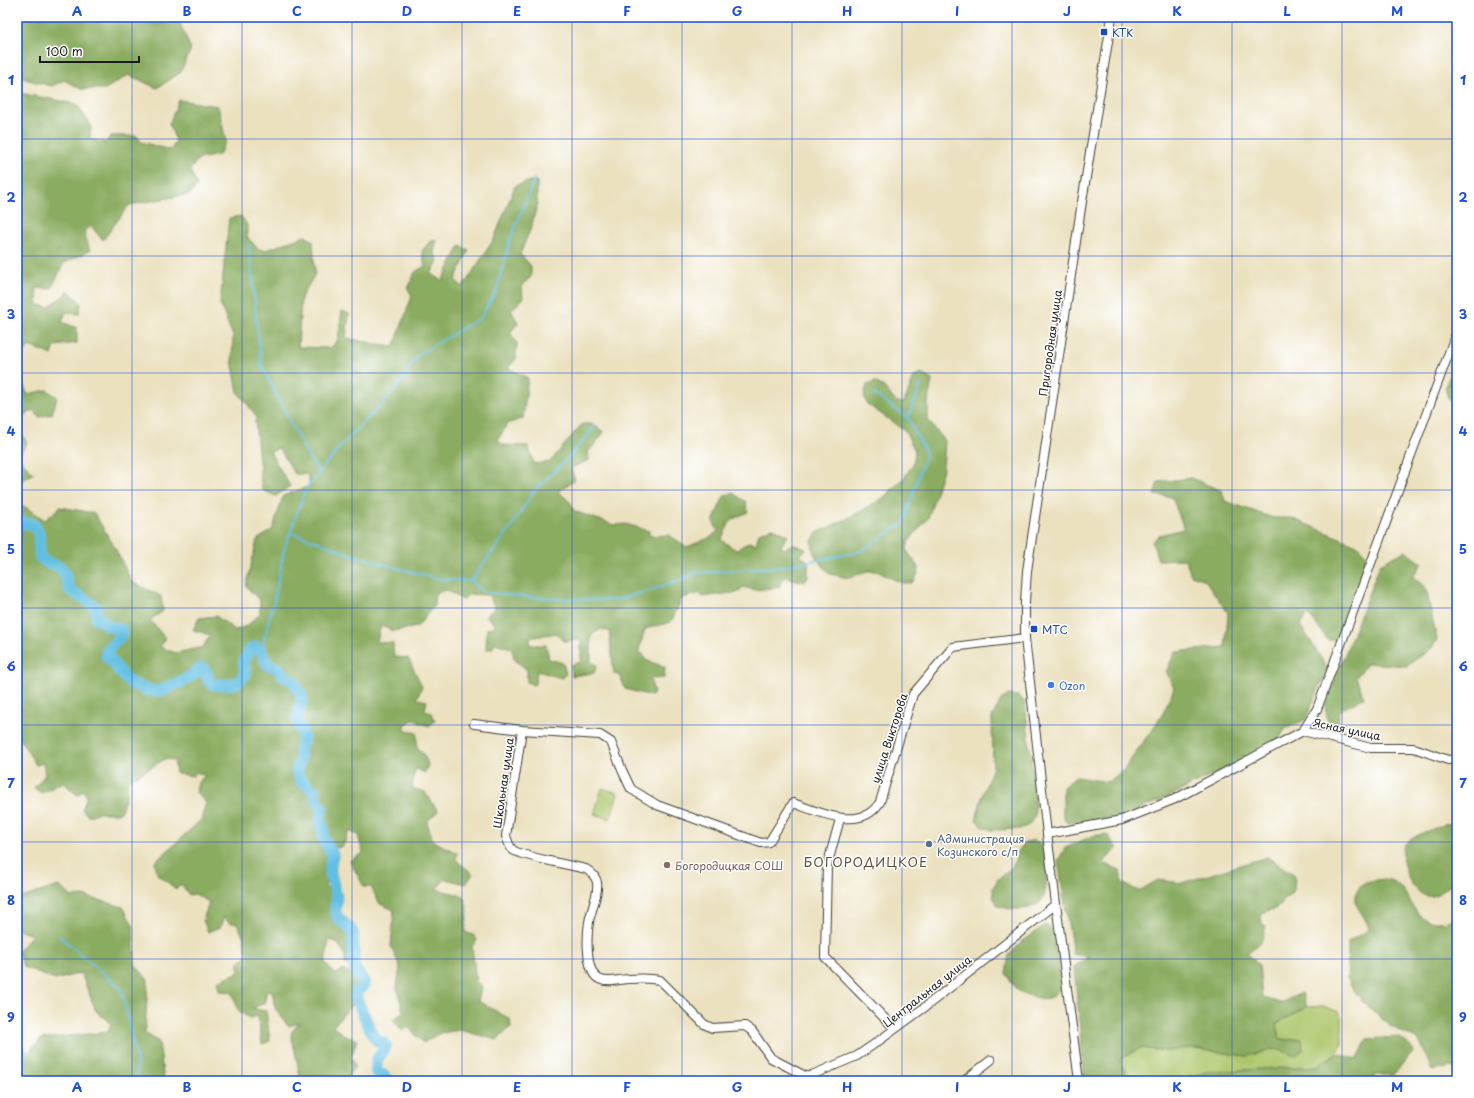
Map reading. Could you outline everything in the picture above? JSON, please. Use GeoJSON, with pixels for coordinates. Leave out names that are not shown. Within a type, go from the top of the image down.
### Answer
{"type":"FeatureCollection","features":[{"type":"Feature","properties":{"kind":"street","name":"Пригородная улица"},"geometry":{"type":"LineString","coordinates":[[1079,1081],[1047,834],[1025,638],[1025,602],[1027,571],[1080,208],[1112,17]]}},
{"type":"Feature","properties":{"kind":"street"},"geometry":{"type":"LineString","coordinates":[[1047,834],[1122,820],[1174,799],[1303,731],[1317,709],[1457,332]]}},
{"type":"Feature","properties":{"kind":"street","name":"улица Викторова"},"geometry":{"type":"LineString","coordinates":[[657,805],[760,842],[769,842],[794,803],[840,818],[865,816],[877,808],[880,802],[913,694],[952,646],[1025,638]]}},
{"type":"Feature","properties":{"kind":"street","name":"Школьная улица"},"geometry":{"type":"LineString","coordinates":[[474,724],[522,730],[600,735],[611,742],[631,789],[657,805]]}},
{"type":"Feature","properties":{"kind":"street","name":"Школьная улица"},"geometry":{"type":"LineString","coordinates":[[522,730],[506,836],[508,844],[513,850],[524,854],[586,868],[592,872],[595,877],[597,888],[589,922],[588,946],[590,968],[594,976],[607,981],[651,978],[660,980],[704,1024],[712,1028],[745,1026],[752,1031],[771,1058],[806,1080]]}},
{"type":"Feature","properties":{"kind":"street","name":"Ясная улица"},"geometry":{"type":"LineString","coordinates":[[1303,731],[1371,748],[1414,748],[1448,760],[1457,759]]}},
{"type":"Feature","properties":{"kind":"street"},"geometry":{"type":"LineString","coordinates":[[840,818],[826,866],[825,957],[895,1029]]}},
{"type":"Feature","properties":{"kind":"street","name":"Центральная улица"},"geometry":{"type":"LineString","coordinates":[[806,1080],[858,1056],[925,1007],[1056,904]]}},
{"type":"Feature","properties":{"kind":"street"},"geometry":{"type":"LineString","coordinates":[[964,1081],[991,1060]]}},
{"type":"Feature","properties":{"kind":"green space"},"geometry":{"type":"Polygon","coordinates":[[[17,17],[177,17],[191,49],[180,73],[157,88],[129,75],[105,89],[81,89],[64,80],[52,86],[17,77],[17,17]]]}},
{"type":"Feature","properties":{"kind":"green space"},"geometry":{"type":"Polygon","coordinates":[[[19,93],[77,104],[91,127],[90,139],[106,143],[110,136],[137,136],[141,142],[171,150],[176,141],[169,124],[179,100],[218,106],[226,141],[219,155],[198,159],[190,170],[197,186],[190,194],[129,205],[103,240],[91,226],[84,231],[90,251],[64,263],[51,289],[36,288],[38,305],[49,307],[69,291],[81,303],[79,314],[66,312],[62,322],[77,328],[77,343],[55,346],[52,355],[29,346],[17,363],[17,99],[19,93]]]}},
{"type":"Feature","properties":{"kind":"green space"},"geometry":{"type":"Polygon","coordinates":[[[530,181],[537,181],[537,205],[531,228],[520,254],[531,266],[531,277],[522,285],[523,299],[511,310],[518,323],[510,333],[517,343],[516,359],[508,368],[528,378],[523,418],[507,424],[498,440],[503,445],[528,446],[534,464],[550,462],[582,424],[592,424],[604,432],[588,452],[589,460],[571,468],[575,480],[558,491],[571,503],[574,511],[614,525],[626,524],[649,531],[649,536],[669,535],[687,547],[711,537],[718,531],[713,522],[724,496],[733,493],[746,502],[748,512],[731,520],[721,540],[736,550],[749,542],[756,544],[759,533],[773,528],[788,535],[781,546],[784,549],[792,544],[806,549],[800,556],[808,561],[808,577],[804,582],[785,577],[779,587],[756,590],[742,587],[739,592],[702,597],[700,593],[682,598],[671,622],[645,629],[638,653],[643,654],[645,660],[665,667],[664,678],[650,679],[654,692],[652,696],[625,689],[620,675],[614,674],[609,631],[601,629],[591,635],[591,662],[597,665],[594,673],[572,676],[571,665],[581,662],[581,640],[563,641],[556,633],[530,638],[530,645],[546,645],[549,659],[563,663],[566,674],[562,678],[537,671],[535,684],[533,685],[527,682],[527,670],[515,660],[511,648],[495,643],[492,649],[486,649],[487,629],[496,626],[486,616],[495,607],[488,595],[469,594],[463,600],[446,590],[435,593],[434,606],[417,627],[393,631],[381,625],[377,642],[393,643],[394,657],[408,658],[422,686],[417,699],[427,701],[425,710],[432,713],[435,721],[429,726],[413,720],[406,724],[404,729],[417,733],[417,748],[423,753],[428,764],[425,773],[415,769],[412,788],[425,792],[438,811],[427,822],[433,841],[457,853],[456,860],[473,874],[466,884],[445,879],[436,889],[464,896],[468,911],[465,932],[475,936],[477,941],[472,946],[476,982],[482,986],[478,1001],[510,1019],[511,1027],[497,1040],[460,1030],[440,1033],[423,1043],[408,1027],[402,1030],[393,1020],[403,1012],[397,988],[400,967],[391,946],[394,910],[380,904],[371,887],[364,887],[350,861],[363,853],[358,835],[349,831],[343,846],[333,849],[334,866],[325,886],[334,891],[330,908],[350,928],[353,943],[349,947],[357,960],[352,967],[345,964],[345,955],[337,942],[329,940],[325,963],[335,975],[342,970],[355,974],[362,985],[352,1004],[333,1027],[343,1034],[357,1040],[351,1057],[355,1066],[345,1081],[301,1081],[291,1033],[299,1023],[288,1026],[275,1008],[272,990],[266,992],[265,1003],[252,1008],[266,1011],[270,1041],[262,1044],[258,1016],[250,1018],[239,1012],[232,992],[219,991],[218,981],[239,972],[239,961],[248,955],[244,938],[237,923],[229,923],[224,917],[220,927],[208,932],[203,920],[209,902],[195,894],[189,895],[181,884],[176,889],[157,874],[155,862],[201,820],[206,803],[196,792],[198,782],[205,776],[196,772],[193,776],[176,773],[174,760],[165,759],[128,781],[126,797],[120,813],[96,813],[89,817],[82,810],[87,796],[83,790],[77,795],[63,782],[42,793],[34,788],[45,775],[43,763],[36,765],[17,734],[17,487],[19,503],[45,520],[60,507],[94,513],[114,546],[132,582],[161,596],[163,611],[150,620],[165,638],[160,647],[176,653],[203,647],[210,635],[193,630],[199,618],[216,616],[235,630],[247,626],[260,613],[260,601],[246,586],[257,540],[273,529],[283,496],[310,486],[307,474],[295,474],[279,448],[270,452],[290,486],[276,496],[262,490],[255,421],[257,417],[238,392],[232,361],[233,336],[220,304],[229,218],[241,216],[247,225],[247,237],[258,249],[266,250],[305,236],[313,241],[315,274],[301,298],[298,347],[331,348],[338,339],[342,311],[349,314],[346,338],[394,347],[412,296],[408,289],[415,272],[425,266],[422,251],[432,239],[437,240],[434,252],[438,260],[431,274],[442,281],[460,246],[469,250],[455,280],[463,287],[494,239],[515,186],[530,181]]]}},
{"type":"Feature","properties":{"kind":"green space"},"geometry":{"type":"Polygon","coordinates":[[[1457,354],[1457,400],[1449,400],[1445,389],[1457,354]]]}},
{"type":"Feature","properties":{"kind":"green space"},"geometry":{"type":"Polygon","coordinates":[[[17,367],[27,394],[47,390],[57,397],[52,414],[39,417],[33,410],[17,421],[17,367]]]}},
{"type":"Feature","properties":{"kind":"green space"},"geometry":{"type":"Polygon","coordinates":[[[922,374],[932,380],[928,402],[928,420],[945,441],[943,469],[928,518],[908,542],[907,551],[916,563],[918,574],[912,583],[902,583],[876,571],[867,571],[849,578],[830,574],[817,559],[813,551],[812,541],[817,533],[858,513],[883,498],[904,478],[913,464],[915,451],[905,431],[867,404],[864,395],[867,385],[875,382],[884,387],[896,402],[904,403],[914,377],[922,374]]]}},
{"type":"Feature","properties":{"kind":"green space"},"geometry":{"type":"Polygon","coordinates":[[[17,426],[27,443],[18,457],[34,473],[17,484],[17,426]]]}},
{"type":"Feature","properties":{"kind":"green space"},"geometry":{"type":"Polygon","coordinates":[[[1191,478],[1222,491],[1225,501],[1273,518],[1291,518],[1357,545],[1367,556],[1342,638],[1328,640],[1308,614],[1300,625],[1320,656],[1327,670],[1305,720],[1285,729],[1277,743],[1172,795],[1118,819],[1067,823],[1063,816],[1063,787],[1076,777],[1108,782],[1123,771],[1162,715],[1174,688],[1166,672],[1175,652],[1225,647],[1228,613],[1205,580],[1191,575],[1185,559],[1158,560],[1152,542],[1159,535],[1184,529],[1172,497],[1154,495],[1158,482],[1191,478]]]}},
{"type":"Feature","properties":{"kind":"green space"},"geometry":{"type":"Polygon","coordinates":[[[1405,551],[1422,563],[1413,577],[1426,588],[1437,640],[1432,648],[1407,666],[1368,663],[1356,677],[1364,698],[1340,710],[1337,727],[1329,727],[1325,706],[1380,564],[1405,551]]]}},
{"type":"Feature","properties":{"kind":"green space"},"geometry":{"type":"Polygon","coordinates":[[[1009,695],[1018,696],[1025,702],[1035,797],[1035,816],[1029,825],[1020,829],[992,830],[983,827],[976,820],[983,793],[993,767],[992,717],[1001,700],[1009,695]]]}},
{"type":"Feature","properties":{"kind":"green space"},"geometry":{"type":"Polygon","coordinates":[[[602,788],[618,793],[610,819],[594,814],[602,788]]]}},
{"type":"Feature","properties":{"kind":"green space"},"geometry":{"type":"Polygon","coordinates":[[[1457,822],[1457,883],[1436,895],[1426,896],[1419,892],[1414,886],[1405,870],[1402,853],[1404,846],[1407,842],[1420,834],[1437,827],[1457,822]]]}},
{"type":"Feature","properties":{"kind":"green space"},"geometry":{"type":"Polygon","coordinates":[[[1107,834],[1117,848],[1103,863],[1120,870],[1122,883],[1139,891],[1158,880],[1182,883],[1267,857],[1295,875],[1294,890],[1277,908],[1261,913],[1262,924],[1266,927],[1261,942],[1247,953],[1259,965],[1262,997],[1280,1003],[1302,993],[1307,1007],[1277,1023],[1279,1038],[1287,1040],[1302,1038],[1303,1050],[1295,1056],[1276,1049],[1247,1056],[1189,1048],[1166,1051],[1139,1048],[1120,1060],[1126,1072],[1136,1081],[1085,1081],[1074,967],[1089,957],[1073,954],[1058,861],[1065,848],[1092,836],[1107,834]]]}},
{"type":"Feature","properties":{"kind":"green space"},"geometry":{"type":"Polygon","coordinates":[[[1034,840],[1042,845],[1045,856],[1046,882],[1042,900],[1033,907],[1021,909],[998,906],[993,897],[993,888],[998,879],[1012,867],[1019,850],[1025,843],[1034,840]]]}},
{"type":"Feature","properties":{"kind":"green space"},"geometry":{"type":"Polygon","coordinates":[[[1385,879],[1393,881],[1400,886],[1421,917],[1436,922],[1442,922],[1457,917],[1457,1069],[1451,1067],[1432,1071],[1422,1046],[1416,1039],[1390,1026],[1362,1001],[1351,986],[1347,977],[1348,942],[1364,933],[1369,928],[1357,906],[1355,899],[1356,892],[1360,886],[1366,882],[1385,879]]]}},
{"type":"Feature","properties":{"kind":"green space"},"geometry":{"type":"Polygon","coordinates":[[[59,886],[72,897],[84,896],[123,907],[133,925],[135,964],[148,980],[145,1033],[159,1042],[164,1081],[17,1081],[17,1043],[28,1052],[41,1039],[108,1032],[111,1024],[96,1011],[81,973],[55,980],[24,967],[17,952],[32,935],[17,930],[17,899],[59,886]]]}},
{"type":"Feature","properties":{"kind":"green space"},"geometry":{"type":"Polygon","coordinates":[[[1045,925],[1053,929],[1057,944],[1059,959],[1059,990],[1052,997],[1043,999],[1024,994],[1016,989],[1006,973],[1009,955],[1022,942],[1045,925]]]}},
{"type":"Feature","properties":{"kind":"green space"},"geometry":{"type":"Polygon","coordinates":[[[1323,1006],[1339,1012],[1342,1017],[1342,1044],[1336,1053],[1318,1066],[1206,1072],[1180,1081],[1136,1081],[1126,1072],[1120,1060],[1139,1048],[1166,1051],[1189,1048],[1247,1056],[1276,1049],[1295,1056],[1287,1040],[1279,1038],[1277,1023],[1307,1007],[1323,1006]]]}},
{"type":"Feature","properties":{"kind":"green space"},"geometry":{"type":"Polygon","coordinates":[[[1400,1037],[1414,1050],[1393,1075],[1375,1075],[1375,1081],[1180,1081],[1206,1072],[1318,1066],[1336,1053],[1358,1059],[1367,1039],[1400,1037]]]}},
{"type":"Feature","properties":{"kind":"waterway"},"geometry":{"type":"LineString","coordinates":[[261,650],[274,601],[284,550],[305,490],[338,449],[396,389],[418,355],[480,318],[496,292],[510,240],[535,178]]}},
{"type":"Feature","properties":{"kind":"waterway"},"geometry":{"type":"LineString","coordinates":[[249,244],[261,364],[304,449],[319,472]]}},
{"type":"Feature","properties":{"kind":"waterway"},"geometry":{"type":"LineString","coordinates":[[908,418],[921,384]]}},
{"type":"Feature","properties":{"kind":"waterway"},"geometry":{"type":"LineString","coordinates":[[471,581],[484,592],[560,599],[617,600],[657,588],[697,573],[778,567],[859,552],[904,523],[926,453],[908,418],[874,394]]}},
{"type":"Feature","properties":{"kind":"waterway"},"geometry":{"type":"LineString","coordinates":[[290,533],[390,566],[440,579],[471,581],[511,527],[535,490],[570,456],[596,425]]}},
{"type":"Feature","properties":{"kind":"waterway"},"geometry":{"type":"LineString","coordinates":[[17,522],[31,524],[36,527],[39,534],[40,557],[46,562],[62,569],[70,590],[88,601],[96,608],[97,619],[102,620],[108,626],[122,630],[120,637],[109,648],[106,655],[124,677],[131,683],[147,690],[163,690],[188,678],[201,668],[205,670],[210,682],[214,685],[233,684],[238,682],[245,675],[244,661],[251,649],[256,647],[261,650],[267,664],[280,670],[282,675],[293,681],[301,694],[302,700],[297,719],[304,738],[300,748],[300,759],[297,771],[301,781],[314,790],[318,802],[322,808],[320,823],[324,829],[323,836],[333,855],[331,861],[331,876],[336,897],[336,913],[353,933],[354,967],[364,982],[363,987],[357,991],[356,998],[372,1033],[378,1041],[384,1043],[386,1046],[377,1060],[376,1072],[383,1075],[389,1081]]}},
{"type":"Feature","properties":{"kind":"waterway"},"geometry":{"type":"LineString","coordinates":[[59,936],[122,989],[137,1062],[137,1081]]}},
{"type":"Feature","properties":{"kind":"place","name":"КТК"},"geometry":{"type":"Point","coordinates":[1104,32]}},
{"type":"Feature","properties":{"kind":"place","name":"МТС"},"geometry":{"type":"Point","coordinates":[1034,629]}},
{"type":"Feature","properties":{"kind":"place","name":"Ozon"},"geometry":{"type":"Point","coordinates":[1051,685]}},
{"type":"Feature","properties":{"kind":"place","name":"Администрация Козинского с/п"},"geometry":{"type":"Point","coordinates":[929,844]}},
{"type":"Feature","properties":{"kind":"place","name":"Богородицкая СОШ"},"geometry":{"type":"Point","coordinates":[667,865]}},
{"type":"Feature","properties":{"kind":"district","name":"БОГОРОДИЦКОЕ"},"geometry":{"type":"Point","coordinates":[866,861]}}]}
